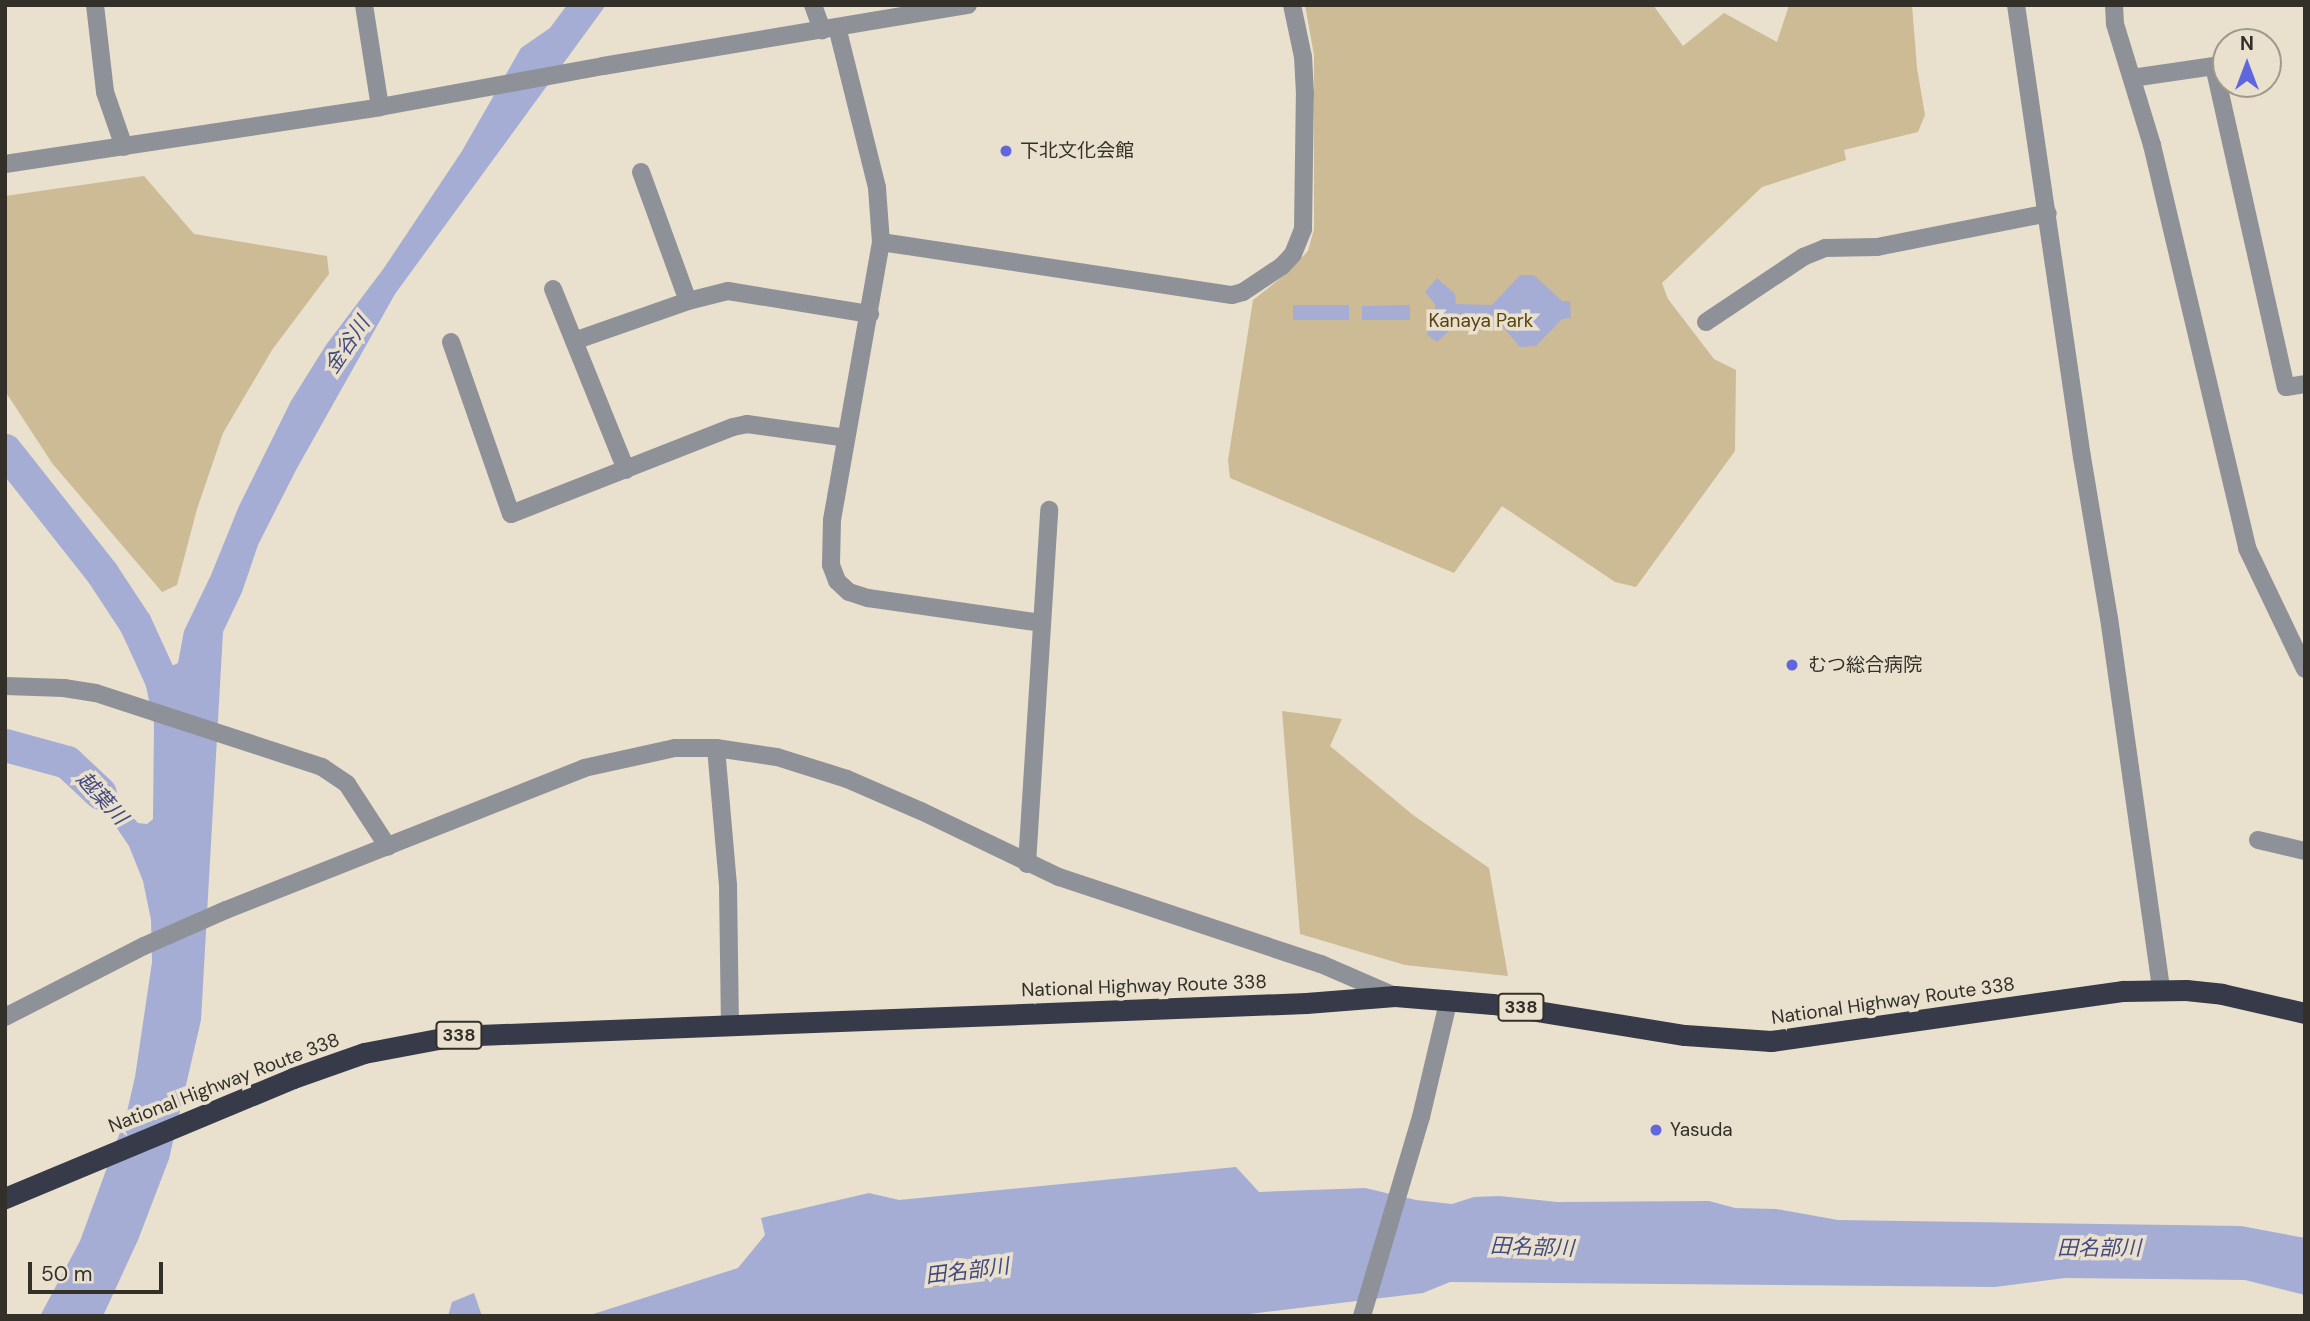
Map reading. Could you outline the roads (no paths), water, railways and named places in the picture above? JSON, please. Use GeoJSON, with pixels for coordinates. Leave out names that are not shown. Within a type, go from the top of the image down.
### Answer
{"type":"FeatureCollection","features":[{"type":"Feature","properties":{"kind":"highway","name":"National Highway Route 338"},"geometry":{"type":"LineString","coordinates":[[5,1198],[293,1078],[364,1053],[454,1036],[1306,1003],[1395,996],[1449,999],[1555,1012],[1685,1035],[1771,1041],[2123,991],[2161,990],[2222,994],[2305,1013]]}},
{"type":"Feature","properties":{"kind":"street"},"geometry":{"type":"LineString","coordinates":[[95,5],[105,92],[124,147]]}},
{"type":"Feature","properties":{"kind":"street"},"geometry":{"type":"LineString","coordinates":[[364,5],[380,107]]}},
{"type":"Feature","properties":{"kind":"street"},"geometry":{"type":"LineString","coordinates":[[813,5],[830,29],[877,188],[881,242],[846,438],[830,546],[831,565],[837,581],[849,592],[868,598],[1041,623]]}},
{"type":"Feature","properties":{"kind":"street"},"geometry":{"type":"LineString","coordinates":[[5,164],[380,107],[968,5]]}},
{"type":"Feature","properties":{"kind":"street"},"geometry":{"type":"LineString","coordinates":[[881,242],[1232,295],[1243,292],[1282,266],[1293,254],[1304,229],[1305,94],[1303,57],[1292,5]]}},
{"type":"Feature","properties":{"kind":"street"},"geometry":{"type":"LineString","coordinates":[[2016,5],[2161,990]]}},
{"type":"Feature","properties":{"kind":"street"},"geometry":{"type":"LineString","coordinates":[[2114,5],[2115,24],[2152,145],[2247,548],[2299,646],[2305,668]]}},
{"type":"Feature","properties":{"kind":"street"},"geometry":{"type":"LineString","coordinates":[[2132,78],[2214,66],[2286,387],[2305,384]]}},
{"type":"Feature","properties":{"kind":"street"},"geometry":{"type":"LineString","coordinates":[[641,172],[688,301]]}},
{"type":"Feature","properties":{"kind":"street"},"geometry":{"type":"LineString","coordinates":[[1706,322],[1803,257],[1825,248],[1877,247],[2048,213]]}},
{"type":"Feature","properties":{"kind":"street"},"geometry":{"type":"LineString","coordinates":[[554,289],[626,470]]}},
{"type":"Feature","properties":{"kind":"street"},"geometry":{"type":"LineString","coordinates":[[574,341],[688,301],[728,291],[870,314]]}},
{"type":"Feature","properties":{"kind":"street"},"geometry":{"type":"LineString","coordinates":[[452,342],[511,514],[733,427],[747,424],[846,438]]}},
{"type":"Feature","properties":{"kind":"street"},"geometry":{"type":"LineString","coordinates":[[1027,864],[1049,510]]}},
{"type":"Feature","properties":{"kind":"street"},"geometry":{"type":"LineString","coordinates":[[5,685],[64,688],[96,693],[322,767],[346,784],[388,847]]}},
{"type":"Feature","properties":{"kind":"street"},"geometry":{"type":"LineString","coordinates":[[5,1017],[144,947],[226,910],[584,768],[675,748],[716,748],[777,757],[848,779],[921,811],[1027,864],[1321,964],[1395,996]]}},
{"type":"Feature","properties":{"kind":"street"},"geometry":{"type":"LineString","coordinates":[[716,748],[728,885],[730,1025]]}},
{"type":"Feature","properties":{"kind":"street"},"geometry":{"type":"LineString","coordinates":[[2258,840],[2305,851]]}},
{"type":"Feature","properties":{"kind":"street"},"geometry":{"type":"LineString","coordinates":[[1362,1316],[1421,1117],[1449,999]]}},
{"type":"Feature","properties":{"kind":"water"},"geometry":{"type":"Polygon","coordinates":[[[567,5],[606,5],[395,294],[296,470],[258,545],[242,592],[223,632],[201,1020],[169,1159],[138,1240],[103,1316],[40,1316],[80,1241],[126,1116],[135,1077],[152,962],[151,920],[143,881],[129,846],[112,821],[70,773],[67,762],[88,769],[138,823],[147,824],[153,819],[154,724],[143,672],[166,669],[178,663],[184,631],[211,575],[239,506],[291,401],[326,345],[384,268],[462,151],[521,48],[550,28],[567,5]]]}},
{"type":"Feature","properties":{"kind":"water"},"geometry":{"type":"Polygon","coordinates":[[[1520,275],[1534,275],[1562,301],[1570,301],[1571,318],[1562,319],[1536,346],[1520,347],[1493,315],[1457,316],[1457,324],[1437,342],[1426,334],[1435,325],[1435,304],[1425,292],[1437,278],[1455,294],[1456,304],[1492,305],[1520,275]]]}},
{"type":"Feature","properties":{"kind":"water"},"geometry":{"type":"Polygon","coordinates":[[[1293,305],[1349,305],[1349,320],[1293,320],[1293,305]]]}},
{"type":"Feature","properties":{"kind":"water"},"geometry":{"type":"Polygon","coordinates":[[[1410,305],[1410,320],[1362,320],[1362,306],[1410,305]]]}},
{"type":"Feature","properties":{"kind":"water","name":"田名部川"},"geometry":{"type":"Polygon","coordinates":[[[1236,1167],[1259,1192],[1365,1188],[1416,1200],[1452,1204],[1474,1197],[1499,1196],[1557,1202],[1709,1201],[1735,1208],[1776,1209],[1838,1220],[2241,1226],[2305,1238],[2305,1295],[2245,1280],[2065,1278],[1995,1287],[1450,1282],[1423,1293],[1232,1316],[587,1316],[738,1268],[765,1235],[761,1218],[869,1193],[899,1200],[1236,1167]]]}},
{"type":"Feature","properties":{"kind":"water"},"geometry":{"type":"Polygon","coordinates":[[[474,1293],[482,1316],[448,1316],[452,1302],[474,1293]]]}},
{"type":"Feature","properties":{"kind":"waterway","name":"金谷川"},"geometry":{"type":"LineString","coordinates":[[5,450],[102,573],[135,623],[174,708]]}},
{"type":"Feature","properties":{"kind":"waterway","name":"越葉川"},"geometry":{"type":"LineString","coordinates":[[5,745],[67,762],[100,793]]}},
{"type":"Feature","properties":{"kind":"place","name":"下北文化会館"},"geometry":{"type":"Point","coordinates":[1006,151]}},
{"type":"Feature","properties":{"kind":"place","name":"むつ総合病院"},"geometry":{"type":"Point","coordinates":[1792,665]}},
{"type":"Feature","properties":{"kind":"place","name":"Yasuda"},"geometry":{"type":"Point","coordinates":[1656,1130]}},
{"type":"Feature","properties":{"kind":"park label","name":"Kanaya Park"},"geometry":{"type":"Point","coordinates":[1481,321]}}]}
